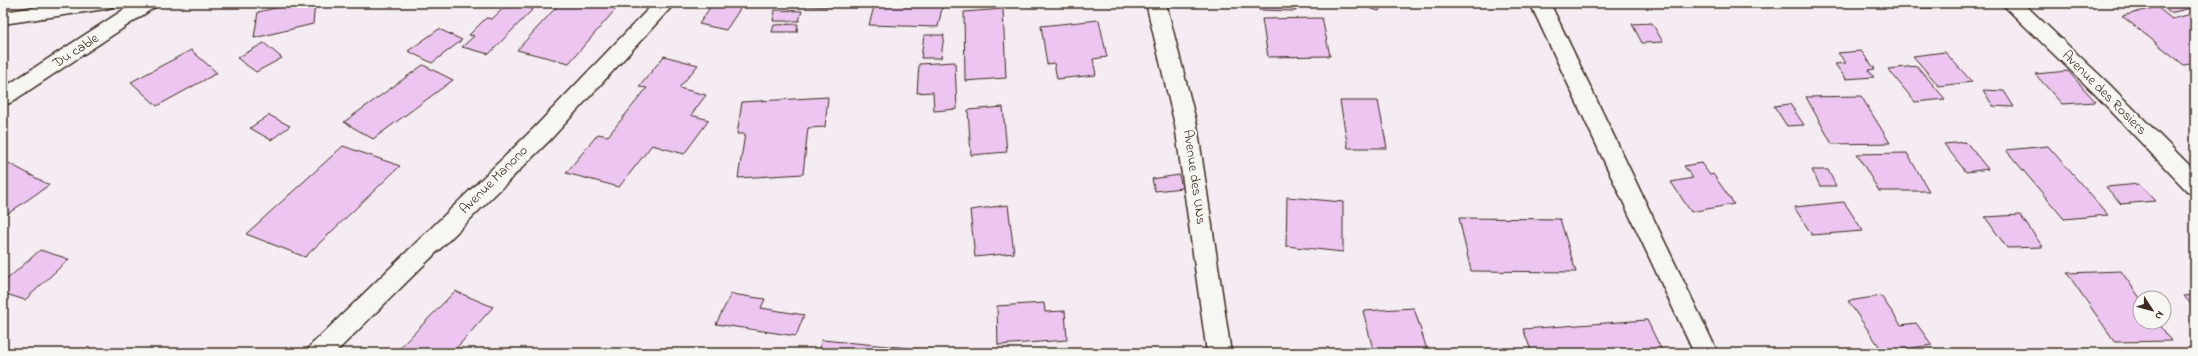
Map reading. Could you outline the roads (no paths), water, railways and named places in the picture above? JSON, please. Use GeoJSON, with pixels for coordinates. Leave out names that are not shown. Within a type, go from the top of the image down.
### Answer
{"type":"FeatureCollection","features":[{"type":"Feature","properties":{"kind":"street"},"geometry":{"type":"LineString","coordinates":[[3,18],[105,3]]}},
{"type":"Feature","properties":{"kind":"street","name":"Du cable"},"geometry":{"type":"LineString","coordinates":[[3,98],[148,3]]}},
{"type":"Feature","properties":{"kind":"street","name":"Avenue Manono"},"geometry":{"type":"LineString","coordinates":[[319,353],[542,134],[665,3]]}},
{"type":"Feature","properties":{"kind":"street","name":"Avenue des UNs"},"geometry":{"type":"LineString","coordinates":[[1156,3],[1186,125],[1220,353]]}},
{"type":"Feature","properties":{"kind":"street"},"geometry":{"type":"LineString","coordinates":[[1540,3],[1706,353]]}},
{"type":"Feature","properties":{"kind":"street","name":"Avenue des Rosiers"},"geometry":{"type":"LineString","coordinates":[[2011,3],[2101,88],[2195,185]]}}]}
